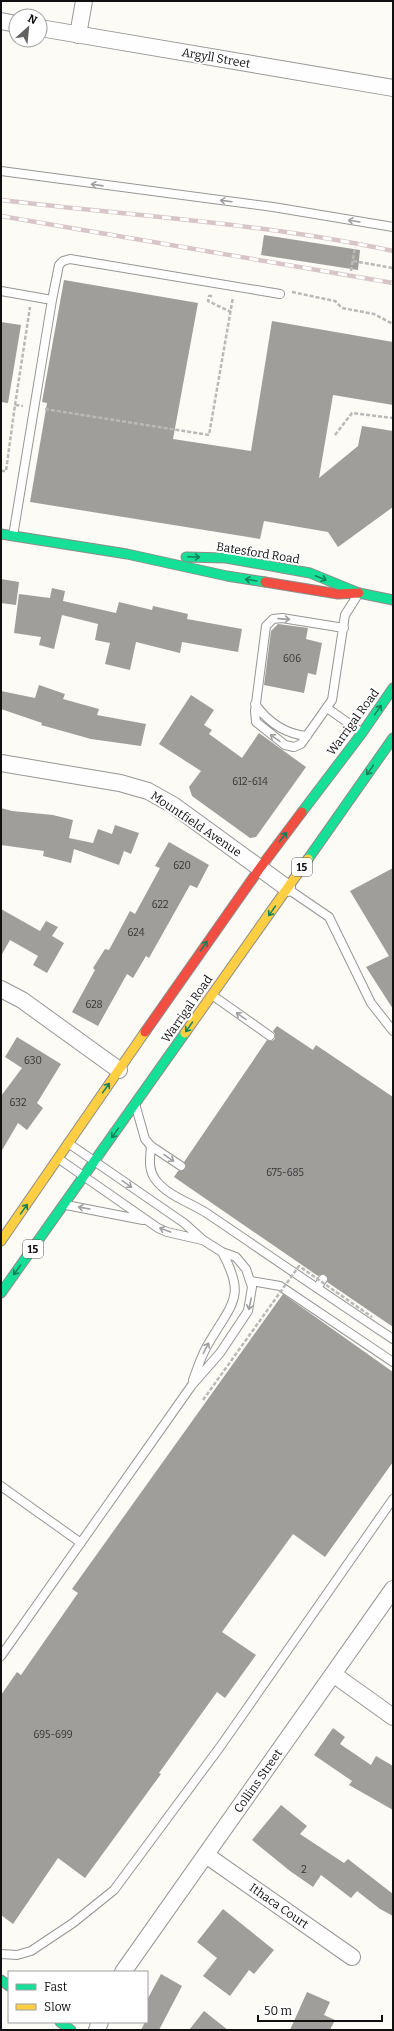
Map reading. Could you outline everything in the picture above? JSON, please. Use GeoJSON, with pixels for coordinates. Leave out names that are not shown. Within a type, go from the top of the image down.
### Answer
{"type":"FeatureCollection","features":[{"type":"Feature","properties":{"kind":"main road","name":"Batesford Road"},"geometry":{"type":"LineString","coordinates":[[1,534],[127,554],[227,576],[338,594],[359,593]]}},
{"type":"Feature","properties":{"kind":"main road","name":"Batesford Road"},"geometry":{"type":"LineString","coordinates":[[127,554],[226,558],[310,573],[359,593],[393,600]]}},
{"type":"Feature","properties":{"kind":"main road","name":"Warrigal Road"},"geometry":{"type":"LineString","coordinates":[[1,1241],[260,868],[362,733],[393,688]]}},
{"type":"Feature","properties":{"kind":"main road","name":"Warrigal Road"},"geometry":{"type":"LineString","coordinates":[[1,1293],[85,1177],[94,1162],[393,738]]}},
{"type":"Feature","properties":{"kind":"main road"},"geometry":{"type":"LineString","coordinates":[[61,2023],[71,2030]]}},
{"type":"Feature","properties":{"kind":"street"},"geometry":{"type":"LineString","coordinates":[[78,35],[84,1]]}},
{"type":"Feature","properties":{"kind":"street","name":"Argyll Street"},"geometry":{"type":"LineString","coordinates":[[48,29],[393,88]]}},
{"type":"Feature","properties":{"kind":"street","name":"Mountfield Avenue"},"geometry":{"type":"LineString","coordinates":[[1,763],[120,783],[148,791],[173,805],[287,888]]}},
{"type":"Feature","properties":{"kind":"street"},"geometry":{"type":"LineString","coordinates":[[1,989],[22,1000],[119,1070]]}},
{"type":"Feature","properties":{"kind":"street","name":"Collins Street"},"geometry":{"type":"LineString","coordinates":[[124,1971],[393,1589]]}},
{"type":"Feature","properties":{"kind":"street"},"geometry":{"type":"LineString","coordinates":[[333,1674],[393,1717]]}},
{"type":"Feature","properties":{"kind":"street","name":"Ithaca Court"},"geometry":{"type":"LineString","coordinates":[[206,1855],[352,1957]]}},
{"type":"Feature","properties":{"kind":"lane"},"geometry":{"type":"LineString","coordinates":[[1,171],[273,207],[393,227]]}},
{"type":"Feature","properties":{"kind":"lane"},"geometry":{"type":"LineString","coordinates":[[13,536],[33,407],[52,300],[59,265],[63,261],[70,259],[280,294]]}},
{"type":"Feature","properties":{"kind":"lane"},"geometry":{"type":"LineString","coordinates":[[1,291],[52,300]]}},
{"type":"Feature","properties":{"kind":"lane"},"geometry":{"type":"LineString","coordinates":[[344,628],[282,618],[273,619],[266,626],[255,704],[256,722],[285,745],[294,747],[298,746],[307,736],[332,700],[344,628],[345,615],[359,593]]}},
{"type":"Feature","properties":{"kind":"lane"},"geometry":{"type":"LineString","coordinates":[[255,704],[262,713],[290,733],[307,736]]}},
{"type":"Feature","properties":{"kind":"lane"},"geometry":{"type":"LineString","coordinates":[[327,708],[362,733]]}},
{"type":"Feature","properties":{"kind":"lane"},"geometry":{"type":"LineString","coordinates":[[384,750],[393,756]]}},
{"type":"Feature","properties":{"kind":"lane"},"geometry":{"type":"LineString","coordinates":[[287,888],[329,917],[371,1003],[393,1031]]}},
{"type":"Feature","properties":{"kind":"lane"},"geometry":{"type":"LineString","coordinates":[[212,995],[270,1036]]}},
{"type":"Feature","properties":{"kind":"lane"},"geometry":{"type":"LineString","coordinates":[[135,1104],[143,1133],[152,1146],[181,1166]]}},
{"type":"Feature","properties":{"kind":"lane"},"geometry":{"type":"LineString","coordinates":[[1,1656],[192,1385],[220,1353],[243,1320],[248,1310],[251,1281],[241,1261],[231,1254],[222,1252],[202,1240],[184,1223],[68,1143]]}},
{"type":"Feature","properties":{"kind":"lane"},"geometry":{"type":"LineString","coordinates":[[152,1146],[150,1161],[151,1171],[162,1186],[206,1213],[393,1339]]}},
{"type":"Feature","properties":{"kind":"lane"},"geometry":{"type":"LineString","coordinates":[[58,1158],[149,1222],[167,1232],[202,1240]]}},
{"type":"Feature","properties":{"kind":"lane"},"geometry":{"type":"LineString","coordinates":[[64,1205],[149,1222]]}},
{"type":"Feature","properties":{"kind":"lane"},"geometry":{"type":"LineString","coordinates":[[192,1385],[202,1356],[231,1309],[234,1299],[235,1279],[222,1252]]}},
{"type":"Feature","properties":{"kind":"lane"},"geometry":{"type":"LineString","coordinates":[[317,1288],[322,1279]]}},
{"type":"Feature","properties":{"kind":"lane"},"geometry":{"type":"LineString","coordinates":[[251,1281],[270,1283],[285,1288],[393,1362]]}},
{"type":"Feature","properties":{"kind":"lane"},"geometry":{"type":"LineString","coordinates":[[1,1486],[81,1544]]}},
{"type":"Feature","properties":{"kind":"lane"},"geometry":{"type":"LineString","coordinates":[[1,1954],[17,1955],[31,1951],[73,1923],[114,1890],[220,1747],[393,1499]]}},
{"type":"Feature","properties":{"kind":"path"},"geometry":{"type":"LineString","coordinates":[[352,271],[355,247]]}},
{"type":"Feature","properties":{"kind":"path"},"geometry":{"type":"LineString","coordinates":[[353,261],[393,268]]}},
{"type":"Feature","properties":{"kind":"path"},"geometry":{"type":"LineString","coordinates":[[280,294],[286,291],[335,301],[342,308],[374,314],[393,324]]}},
{"type":"Feature","properties":{"kind":"path"},"geometry":{"type":"LineString","coordinates":[[217,296],[209,296],[208,301],[231,312]]}},
{"type":"Feature","properties":{"kind":"path"},"geometry":{"type":"LineString","coordinates":[[15,405],[209,435],[233,298],[225,297]]}},
{"type":"Feature","properties":{"kind":"path"},"geometry":{"type":"LineString","coordinates":[[1,471],[6,471],[29,308]]}},
{"type":"Feature","properties":{"kind":"path"},"geometry":{"type":"LineString","coordinates":[[335,435],[352,413],[393,418]]}},
{"type":"Feature","properties":{"kind":"path"},"geometry":{"type":"LineString","coordinates":[[203,1400],[298,1266],[372,1317]]}},
{"type":"Feature","properties":{"kind":"building"},"geometry":{"type":"Polygon","coordinates":[[[264,235],[360,250],[358,270],[261,255],[264,235]]]}},
{"type":"Feature","properties":{"kind":"building"},"geometry":{"type":"Polygon","coordinates":[[[64,280],[198,303],[173,439],[251,451],[272,321],[393,342],[393,405],[333,395],[319,478],[358,446],[362,426],[393,431],[393,507],[338,547],[328,532],[264,521],[260,539],[30,502],[47,403],[42,402],[64,280]]]}},
{"type":"Feature","properties":{"kind":"building"},"geometry":{"type":"Polygon","coordinates":[[[1,322],[21,325],[8,403],[1,402],[1,322]]]}},
{"type":"Feature","properties":{"kind":"building"},"geometry":{"type":"Polygon","coordinates":[[[1,579],[19,582],[16,605],[1,603],[1,579]]]}},
{"type":"Feature","properties":{"kind":"building"},"geometry":{"type":"Polygon","coordinates":[[[52,588],[65,591],[63,601],[116,613],[119,602],[152,610],[153,606],[188,614],[187,619],[242,629],[238,652],[182,642],[180,653],[136,642],[130,670],[105,664],[110,643],[95,640],[98,624],[62,615],[54,649],[39,645],[41,637],[14,633],[19,594],[50,598],[52,588]]]}},
{"type":"Feature","properties":{"kind":"building"},"geometry":{"type":"Polygon","coordinates":[[[278,624],[308,628],[306,639],[322,643],[316,675],[308,673],[304,693],[264,685],[271,631],[278,624]]]}},
{"type":"Feature","properties":{"kind":"building"},"geometry":{"type":"Polygon","coordinates":[[[39,685],[65,694],[63,699],[99,709],[97,715],[146,724],[141,746],[91,739],[41,725],[42,723],[1,709],[1,691],[35,698],[39,685]]]}},
{"type":"Feature","properties":{"kind":"building"},"geometry":{"type":"Polygon","coordinates":[[[191,695],[214,710],[204,725],[212,730],[209,734],[242,758],[259,733],[306,767],[256,837],[250,838],[192,796],[189,787],[201,771],[159,744],[191,695]]]}},
{"type":"Feature","properties":{"kind":"building"},"geometry":{"type":"Polygon","coordinates":[[[1,808],[12,811],[53,815],[73,820],[69,838],[93,843],[98,829],[112,834],[115,825],[139,833],[131,854],[124,851],[119,865],[74,849],[71,863],[43,856],[44,851],[1,845],[1,808]]]}},
{"type":"Feature","properties":{"kind":"building"},"geometry":{"type":"Polygon","coordinates":[[[169,842],[209,865],[197,888],[190,885],[149,958],[146,956],[133,978],[127,974],[98,1026],[72,1012],[95,970],[93,968],[105,949],[109,950],[130,911],[135,914],[160,868],[155,866],[169,842]]]}},
{"type":"Feature","properties":{"kind":"building"},"geometry":{"type":"Polygon","coordinates":[[[393,868],[393,1009],[366,967],[389,956],[350,891],[393,868]]]}},
{"type":"Feature","properties":{"kind":"building"},"geometry":{"type":"Polygon","coordinates":[[[1,909],[40,931],[46,921],[58,927],[52,936],[64,943],[47,973],[33,965],[38,956],[10,940],[1,956],[1,909]]]}},
{"type":"Feature","properties":{"kind":"building"},"geometry":{"type":"Polygon","coordinates":[[[277,1026],[313,1050],[316,1045],[393,1097],[393,1327],[327,1282],[328,1279],[326,1275],[323,1274],[318,1276],[174,1177],[178,1171],[185,1169],[186,1166],[184,1162],[267,1040],[272,1041],[275,1039],[275,1034],[273,1031],[277,1026]]]}},
{"type":"Feature","properties":{"kind":"building"},"geometry":{"type":"Polygon","coordinates":[[[17,1037],[61,1064],[37,1103],[43,1108],[27,1130],[18,1123],[1,1152],[1,1096],[22,1068],[5,1057],[17,1037]]]}},
{"type":"Feature","properties":{"kind":"building"},"geometry":{"type":"Polygon","coordinates":[[[283,1294],[393,1372],[393,1462],[325,1557],[293,1534],[222,1632],[256,1655],[225,1698],[217,1692],[159,1773],[161,1774],[85,1878],[58,1858],[13,1924],[1,1915],[1,1695],[17,1672],[21,1675],[78,1593],[72,1589],[283,1294]]]}},
{"type":"Feature","properties":{"kind":"building"},"geometry":{"type":"Polygon","coordinates":[[[333,1728],[345,1737],[340,1744],[371,1765],[376,1756],[393,1766],[393,1810],[349,1785],[352,1781],[314,1755],[333,1728]]]}},
{"type":"Feature","properties":{"kind":"building"},"geometry":{"type":"Polygon","coordinates":[[[281,1805],[307,1826],[300,1834],[344,1863],[348,1859],[393,1894],[393,1916],[380,1909],[357,1891],[351,1898],[321,1875],[313,1887],[290,1871],[252,1840],[281,1805]]]}},
{"type":"Feature","properties":{"kind":"building"},"geometry":{"type":"Polygon","coordinates":[[[223,1909],[274,1950],[254,1974],[249,1970],[230,1996],[203,1976],[217,1958],[197,1942],[223,1909]]]}},
{"type":"Feature","properties":{"kind":"building"},"geometry":{"type":"Polygon","coordinates":[[[161,1974],[182,1986],[159,2030],[141,2030],[144,2023],[148,2023],[148,1998],[161,1974]]]}},
{"type":"Feature","properties":{"kind":"building"},"geometry":{"type":"Polygon","coordinates":[[[307,1992],[330,2002],[324,2015],[335,2020],[330,2030],[290,2030],[307,1992]]]}},
{"type":"Feature","properties":{"kind":"building"},"geometry":{"type":"Polygon","coordinates":[[[204,2011],[228,2030],[189,2030],[204,2011]]]}},
{"type":"Feature","properties":{"kind":"railway"},"geometry":{"type":"LineString","coordinates":[[1,200],[296,233],[393,251]]}},
{"type":"Feature","properties":{"kind":"railway"},"geometry":{"type":"LineString","coordinates":[[1,216],[393,283]]}},
{"type":"Feature","properties":{"kind":"traffic: fast"},"geometry":{"type":"LineString","coordinates":[[1,534],[127,554],[227,576],[265,582]]}},
{"type":"Feature","properties":{"kind":"traffic: fast"},"geometry":{"type":"LineString","coordinates":[[186,557],[226,558],[310,573],[359,593],[393,600]]}},
{"type":"Feature","properties":{"kind":"traffic: fast"},"geometry":{"type":"LineString","coordinates":[[302,812],[362,733],[393,688]]}},
{"type":"Feature","properties":{"kind":"traffic: fast"},"geometry":{"type":"LineString","coordinates":[[308,859],[393,738]]}},
{"type":"Feature","properties":{"kind":"traffic: fast"},"geometry":{"type":"LineString","coordinates":[[1,1293],[185,1033]]}},
{"type":"Feature","properties":{"kind":"traffic: fast"},"geometry":{"type":"LineString","coordinates":[[1,1980],[8,1985]]}},
{"type":"Feature","properties":{"kind":"traffic: fast"},"geometry":{"type":"LineString","coordinates":[[61,2023],[71,2030]]}},
{"type":"Feature","properties":{"kind":"traffic: slow"},"geometry":{"type":"LineString","coordinates":[[185,1033],[308,859]]}},
{"type":"Feature","properties":{"kind":"traffic: slow"},"geometry":{"type":"LineString","coordinates":[[1,1241],[145,1032]]}},
{"type":"Feature","properties":{"kind":"traffic: jam"},"geometry":{"type":"LineString","coordinates":[[265,582],[338,594],[359,593]]}},
{"type":"Feature","properties":{"kind":"traffic: jam"},"geometry":{"type":"LineString","coordinates":[[145,1032],[260,868],[302,812]]}}]}
